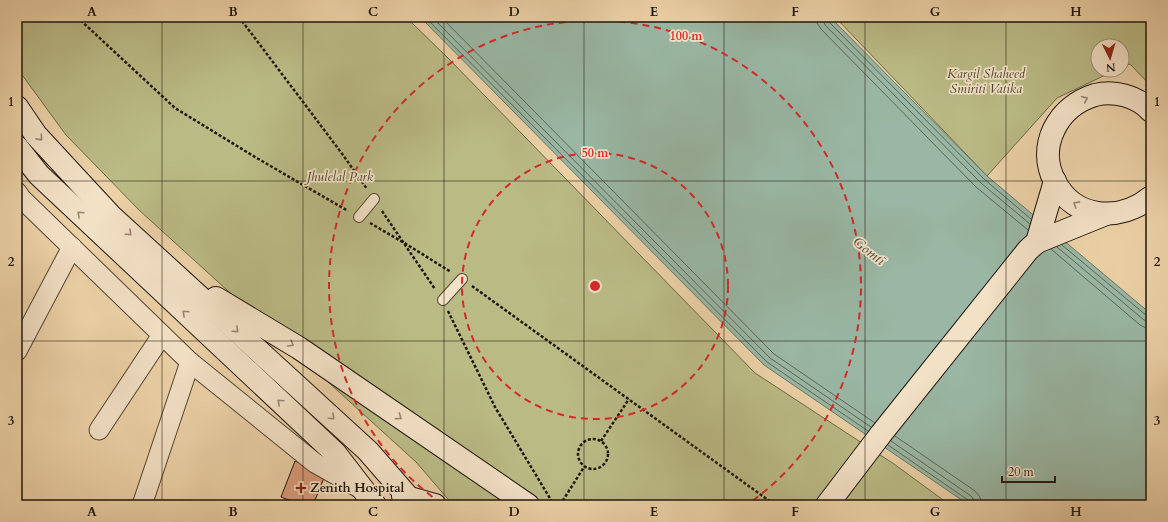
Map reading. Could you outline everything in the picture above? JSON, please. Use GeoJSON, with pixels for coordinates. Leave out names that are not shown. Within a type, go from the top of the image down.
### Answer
{"type":"FeatureCollection","features":[{"type":"Feature","properties":{"kind":"street"},"geometry":{"type":"LineString","coordinates":[[1151,110],[1136,100],[1124,95],[1112,93],[1099,94],[1076,103],[1066,111],[1058,121],[1051,139],[1048,157],[1050,170],[1062,192],[1076,204],[1094,212],[1106,214],[1131,210],[1151,197]]}},
{"type":"Feature","properties":{"kind":"street"},"geometry":{"type":"LineString","coordinates":[[17,107],[36,134],[110,215],[368,451],[411,501]]}},
{"type":"Feature","properties":{"kind":"street"},"geometry":{"type":"LineString","coordinates":[[17,147],[39,174],[336,453],[370,498]]}},
{"type":"Feature","properties":{"kind":"street"},"geometry":{"type":"LineString","coordinates":[[1037,242],[1055,181]]}},
{"type":"Feature","properties":{"kind":"street"},"geometry":{"type":"LineString","coordinates":[[17,192],[21,198],[190,362],[315,463],[370,498],[411,501],[435,505]]}},
{"type":"Feature","properties":{"kind":"street"},"geometry":{"type":"LineString","coordinates":[[827,505],[881,434],[1028,250],[1037,242],[1106,214]]}},
{"type":"Feature","properties":{"kind":"street"},"geometry":{"type":"LineString","coordinates":[[17,351],[72,247]]}},
{"type":"Feature","properties":{"kind":"street"},"geometry":{"type":"LineString","coordinates":[[174,273],[299,348],[528,505]]}},
{"type":"Feature","properties":{"kind":"street"},"geometry":{"type":"LineString","coordinates":[[99,430],[162,335]]}},
{"type":"Feature","properties":{"kind":"street"},"geometry":{"type":"LineString","coordinates":[[142,505],[190,362]]}},
{"type":"Feature","properties":{"kind":"lane"},"geometry":{"type":"LineString","coordinates":[[359,217],[374,199]]}},
{"type":"Feature","properties":{"kind":"lane"},"geometry":{"type":"LineString","coordinates":[[442,300],[462,279]]}},
{"type":"Feature","properties":{"kind":"path"},"geometry":{"type":"LineString","coordinates":[[77,17],[175,108],[255,157],[406,244],[462,279],[775,505]]}},
{"type":"Feature","properties":{"kind":"path"},"geometry":{"type":"LineString","coordinates":[[239,17],[334,142],[406,244],[442,300],[495,407],[554,505]]}},
{"type":"Feature","properties":{"kind":"path"},"geometry":{"type":"LineString","coordinates":[[601,441],[629,399]]}},
{"type":"Feature","properties":{"kind":"path"},"geometry":{"type":"LineString","coordinates":[[591,439],[601,441],[607,448],[606,462],[598,468],[589,469],[584,467],[578,458],[578,448],[591,439]]}},
{"type":"Feature","properties":{"kind":"path"},"geometry":{"type":"LineString","coordinates":[[560,505],[584,467]]}},
{"type":"Feature","properties":{"kind":"green space","name":"Jhulelal Park"},"geometry":{"type":"Polygon","coordinates":[[[17,17],[402,17],[412,23],[447,57],[755,373],[894,464],[950,505],[453,505],[416,462],[139,210],[66,135],[17,68],[17,17]]]}},
{"type":"Feature","properties":{"kind":"green space","name":"Kargil Shaheed Smiriti Vatika"},"geometry":{"type":"Polygon","coordinates":[[[835,17],[1151,17],[1151,86],[1130,64],[1130,38],[1090,38],[1090,78],[1099,78],[1057,98],[987,176],[835,17]]]}},
{"type":"Feature","properties":{"kind":"water","name":"Gomtī"},"geometry":{"type":"Polygon","coordinates":[[[418,17],[830,17],[987,176],[1151,314],[1151,505],[969,505],[764,365],[422,19],[418,17]]]}},
{"type":"Feature","properties":{"kind":"building"},"geometry":{"type":"Polygon","coordinates":[[[295,461],[326,473],[313,505],[302,505],[281,497],[295,461]]]}},
{"type":"Feature","properties":{"kind":"place","name":"Zenith Hospital"},"geometry":{"type":"Point","coordinates":[301,488]}}]}
